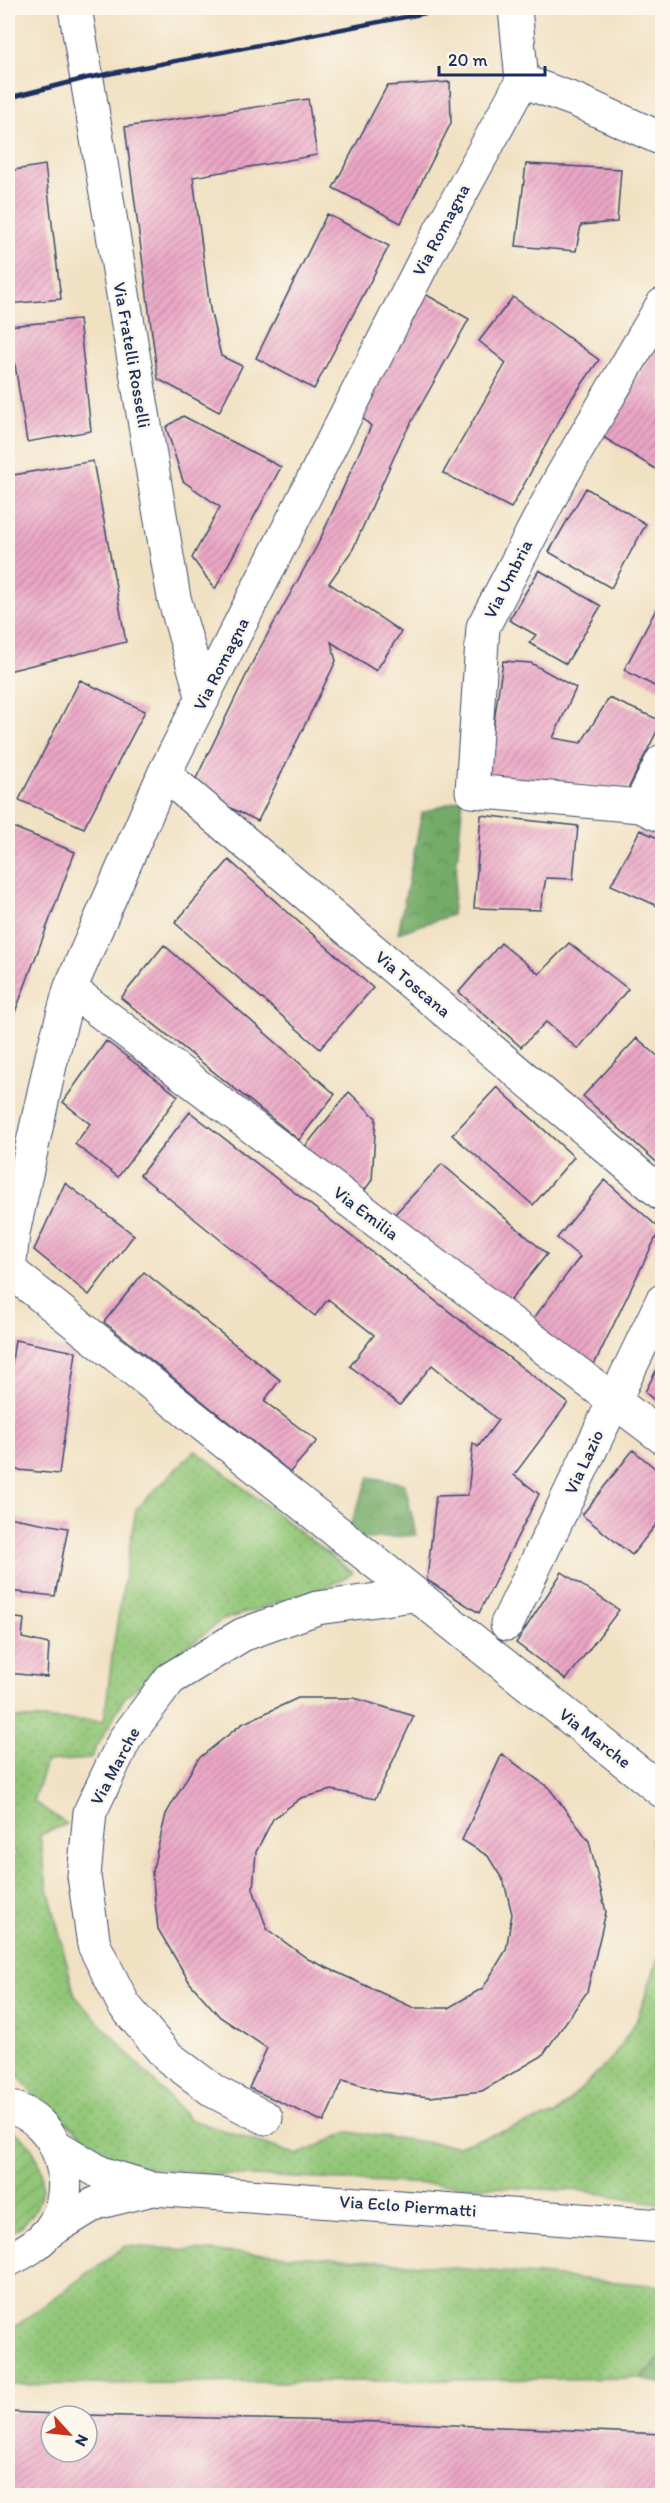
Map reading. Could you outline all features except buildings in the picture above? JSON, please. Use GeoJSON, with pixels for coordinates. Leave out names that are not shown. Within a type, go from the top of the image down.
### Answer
{"type":"FeatureCollection","features":[{"type":"Feature","properties":{"kind":"street","name":"Via Fratelli Rosselli"},"geometry":{"type":"LineString","coordinates":[[75,8],[174,598],[203,699]]}},
{"type":"Feature","properties":{"kind":"street"},"geometry":{"type":"LineString","coordinates":[[515,8],[522,81],[575,100],[663,139]]}},
{"type":"Feature","properties":{"kind":"street","name":"Via Romagna"},"geometry":{"type":"LineString","coordinates":[[8,1275],[10,1233],[70,989],[164,774],[424,261],[522,81]]}},
{"type":"Feature","properties":{"kind":"street","name":"Via Umbria"},"geometry":{"type":"LineString","coordinates":[[663,305],[560,479],[483,627],[472,790],[651,811],[663,761]]}},
{"type":"Feature","properties":{"kind":"street","name":"Via Toscana"},"geometry":{"type":"LineString","coordinates":[[164,774],[663,1194]]}},
{"type":"Feature","properties":{"kind":"street","name":"Via Emilia"},"geometry":{"type":"LineString","coordinates":[[70,989],[663,1437]]}},
{"type":"Feature","properties":{"kind":"street","name":"Via Marche"},"geometry":{"type":"LineString","coordinates":[[8,1275],[663,1791]]}},
{"type":"Feature","properties":{"kind":"street","name":"Via Lazio"},"geometry":{"type":"LineString","coordinates":[[507,1624],[663,1301]]}},
{"type":"Feature","properties":{"kind":"street","name":"Via Marche"},"geometry":{"type":"LineString","coordinates":[[266,2118],[215,2092],[168,2056],[124,2005],[94,1945],[84,1876],[90,1812],[125,1739],[170,1679],[242,1635],[317,1608],[414,1595]]}},
{"type":"Feature","properties":{"kind":"street"},"geometry":{"type":"LineString","coordinates":[[10,2105],[32,2117],[46,2130],[56,2146],[64,2167],[65,2189],[60,2211],[50,2231]]}},
{"type":"Feature","properties":{"kind":"street","name":"Via Eclo Piermatti"},"geometry":{"type":"LineString","coordinates":[[56,2146],[102,2173],[153,2189],[663,2226]]}},
{"type":"Feature","properties":{"kind":"street","name":"Via Eclo Piermatti"},"geometry":{"type":"LineString","coordinates":[[8,2260],[30,2249],[50,2231],[96,2202],[153,2189]]}},
{"type":"Feature","properties":{"kind":"green space"},"geometry":{"type":"Polygon","coordinates":[[[463,798],[452,915],[398,933],[422,813],[463,798]]]}},
{"type":"Feature","properties":{"kind":"green space"},"geometry":{"type":"Polygon","coordinates":[[[195,1450],[353,1573],[325,1588],[220,1621],[125,1697],[90,1759],[46,1762],[33,1801],[67,1824],[40,1835],[46,1880],[75,1996],[189,2119],[298,2155],[348,2132],[457,2146],[556,2114],[612,2058],[636,2022],[662,1948],[662,2204],[584,2191],[207,2174],[120,2164],[43,2104],[8,2065],[8,1864],[17,1854],[8,1846],[8,1718],[104,1721],[113,1648],[136,1509],[195,1450]]]}},
{"type":"Feature","properties":{"kind":"green space"},"geometry":{"type":"Polygon","coordinates":[[[369,1477],[405,1484],[416,1535],[344,1541],[369,1477]]]}},
{"type":"Feature","properties":{"kind":"green space"},"geometry":{"type":"Polygon","coordinates":[[[651,1841],[662,1850],[662,1948],[658,1882],[651,1841]]]}},
{"type":"Feature","properties":{"kind":"green space"},"geometry":{"type":"Polygon","coordinates":[[[8,2129],[28,2143],[35,2153],[40,2165],[42,2190],[39,2202],[28,2220],[8,2234],[8,2129]]]}},
{"type":"Feature","properties":{"kind":"green space"},"geometry":{"type":"Polygon","coordinates":[[[125,2246],[375,2261],[662,2286],[662,2357],[641,2378],[8,2385],[8,2332],[125,2246]]]}},
{"type":"Feature","properties":{"kind":"green space"},"geometry":{"type":"Polygon","coordinates":[[[662,2357],[662,2384],[641,2378],[662,2357]]]}},
{"type":"Feature","properties":{"kind":"railway"},"geometry":{"type":"LineString","coordinates":[[8,98],[87,78],[452,8]]}}]}
